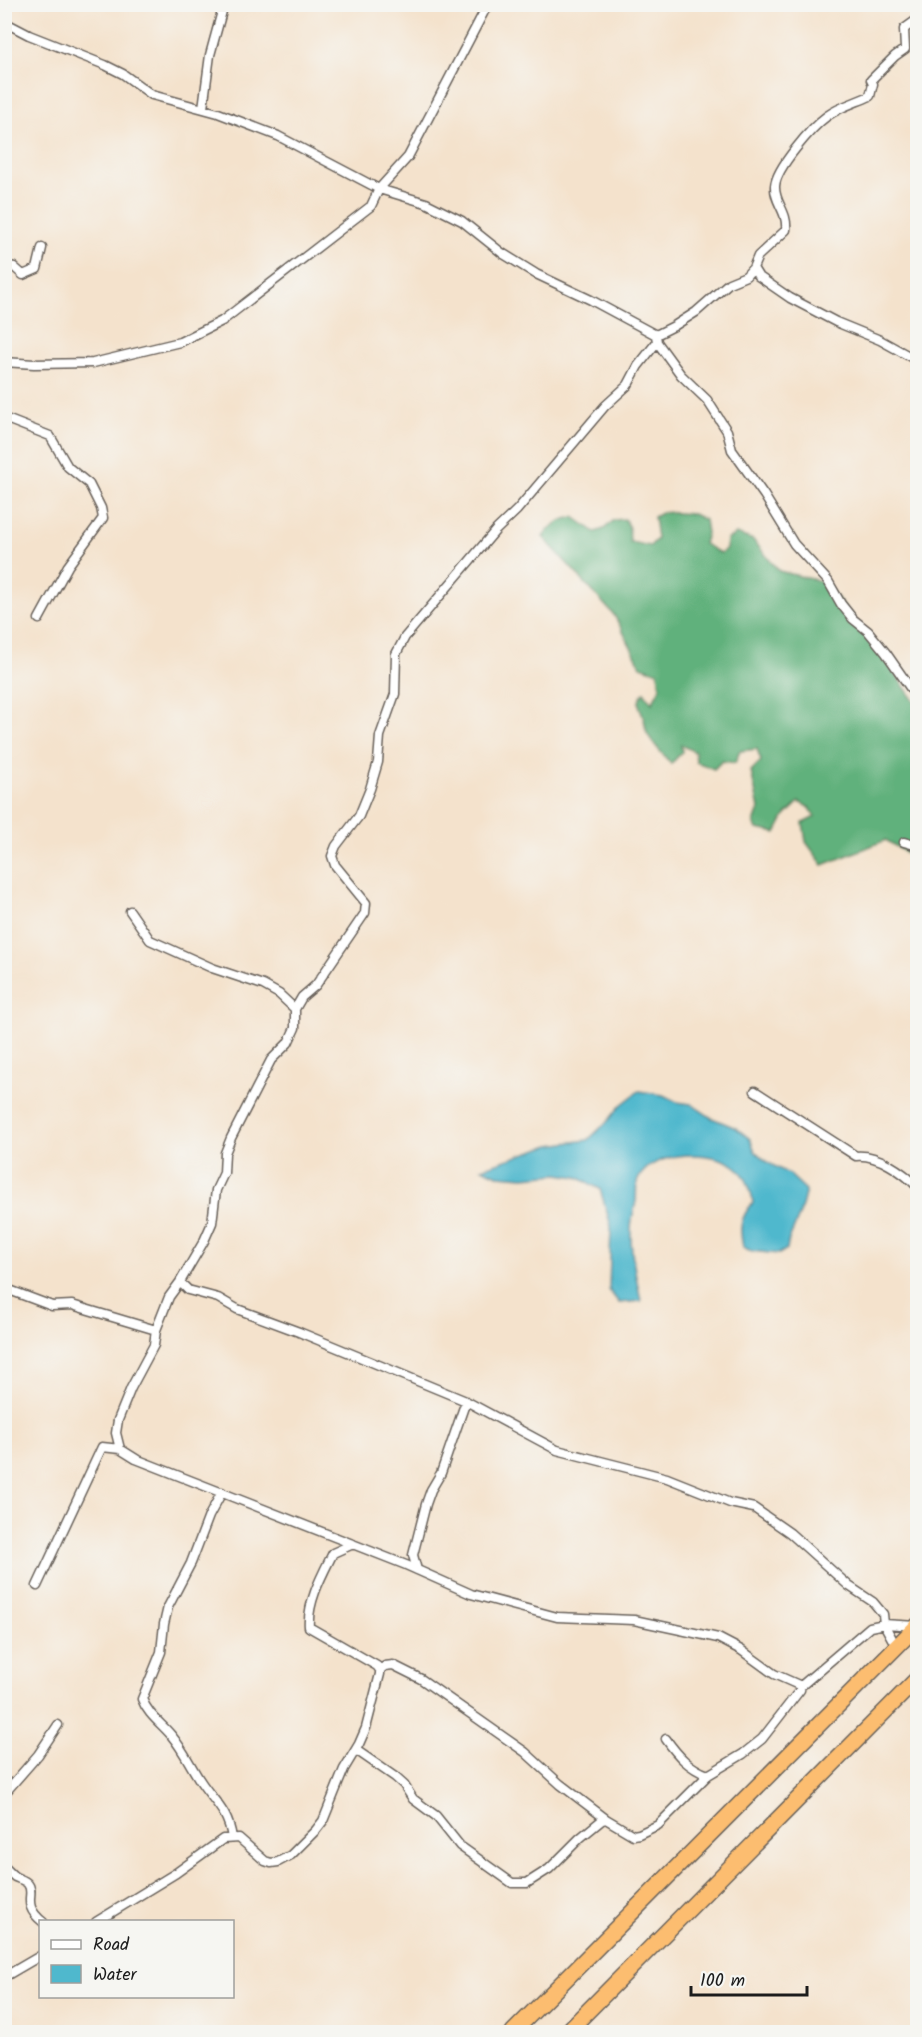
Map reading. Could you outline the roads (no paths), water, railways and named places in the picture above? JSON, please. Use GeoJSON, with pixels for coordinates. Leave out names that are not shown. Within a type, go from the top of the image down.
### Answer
{"type":"FeatureCollection","features":[{"type":"Feature","properties":{"kind":"highway"},"geometry":{"type":"LineString","coordinates":[[513,2032],[917,1625]]}},
{"type":"Feature","properties":{"kind":"highway"},"geometry":{"type":"LineString","coordinates":[[567,2032],[918,1678]]}},
{"type":"Feature","properties":{"kind":"street"},"geometry":{"type":"LineString","coordinates":[[203,108],[210,55],[224,4]]}},
{"type":"Feature","properties":{"kind":"street"},"geometry":{"type":"LineString","coordinates":[[4,362],[93,363],[180,342],[222,321],[371,206],[379,189],[408,157],[488,4]]}},
{"type":"Feature","properties":{"kind":"street"},"geometry":{"type":"LineString","coordinates":[[120,1449],[116,1433],[118,1420],[131,1388],[154,1345],[156,1330],[169,1297],[204,1241],[212,1223],[216,1190],[225,1173],[225,1152],[231,1138],[271,1060],[288,1043],[295,1028],[295,1009],[302,997],[316,985],[365,914],[366,903],[336,865],[333,856],[336,846],[359,816],[373,780],[378,762],[380,736],[395,694],[396,654],[400,644],[605,406],[628,385],[656,338],[696,312],[729,283],[746,276],[753,268],[758,256],[786,231],[787,222],[784,210],[776,197],[775,184],[782,168],[801,141],[827,115],[870,96],[873,84],[871,80],[894,56],[905,49],[904,29],[918,19]]}},
{"type":"Feature","properties":{"kind":"street"},"geometry":{"type":"LineString","coordinates":[[4,22],[29,35],[105,65],[123,74],[152,95],[203,108],[278,136],[379,189],[426,203],[462,221],[502,253],[536,274],[591,300],[656,338],[681,375],[707,400],[728,431],[732,450],[764,495],[794,544],[828,581],[841,604],[868,631],[918,699]]}},
{"type":"Feature","properties":{"kind":"street"},"geometry":{"type":"LineString","coordinates":[[4,265],[14,267],[23,275],[37,269],[42,248]]}},
{"type":"Feature","properties":{"kind":"street"},"geometry":{"type":"LineString","coordinates":[[753,268],[759,276],[790,298],[880,340],[918,361]]}},
{"type":"Feature","properties":{"kind":"street"},"geometry":{"type":"LineString","coordinates":[[4,418],[50,436],[68,467],[89,484],[101,508],[103,518],[68,566],[39,619]]}},
{"type":"Feature","properties":{"kind":"street"},"geometry":{"type":"LineString","coordinates":[[904,842],[918,846]]}},
{"type":"Feature","properties":{"kind":"street"},"geometry":{"type":"LineString","coordinates":[[130,911],[150,940],[204,965],[263,986],[279,994],[295,1009]]}},
{"type":"Feature","properties":{"kind":"street"},"geometry":{"type":"LineString","coordinates":[[754,1092],[856,1156],[866,1155],[876,1159],[907,1176],[918,1187]]}},
{"type":"Feature","properties":{"kind":"street"},"geometry":{"type":"LineString","coordinates":[[180,1282],[188,1290],[218,1298],[237,1309],[466,1401],[557,1450],[667,1478],[730,1503],[754,1508],[790,1533],[849,1586],[873,1602],[883,1614],[884,1624],[896,1646]]}},
{"type":"Feature","properties":{"kind":"street"},"geometry":{"type":"LineString","coordinates":[[4,1288],[52,1305],[72,1305],[101,1316],[156,1330]]}},
{"type":"Feature","properties":{"kind":"street"},"geometry":{"type":"LineString","coordinates":[[417,1570],[413,1555],[426,1504],[441,1473],[466,1401]]}},
{"type":"Feature","properties":{"kind":"street"},"geometry":{"type":"LineString","coordinates":[[37,1586],[102,1447],[120,1449],[136,1459],[353,1544],[471,1594],[557,1617],[634,1620],[718,1638],[741,1650],[774,1674],[801,1686]]}},
{"type":"Feature","properties":{"kind":"street"},"geometry":{"type":"LineString","coordinates":[[222,1492],[168,1607],[161,1652],[142,1699],[150,1714],[174,1738],[203,1785],[225,1812],[231,1838]]}},
{"type":"Feature","properties":{"kind":"street"},"geometry":{"type":"LineString","coordinates":[[353,1544],[333,1553],[308,1617],[309,1627],[381,1670]]}},
{"type":"Feature","properties":{"kind":"street"},"geometry":{"type":"LineString","coordinates":[[99,1920],[176,1873],[224,1839],[239,1838],[265,1862],[278,1862],[291,1855],[323,1821],[344,1769],[366,1728],[381,1670],[385,1666],[393,1665],[421,1679],[525,1752],[560,1784],[606,1819],[633,1835],[658,1825],[708,1775],[743,1754],[762,1739],[801,1686],[870,1627],[884,1624],[917,1625]]}},
{"type":"Feature","properties":{"kind":"street"},"geometry":{"type":"LineString","coordinates":[[4,1794],[38,1755],[58,1725]]}},
{"type":"Feature","properties":{"kind":"street"},"geometry":{"type":"LineString","coordinates":[[666,1739],[680,1758],[699,1772],[708,1775]]}},
{"type":"Feature","properties":{"kind":"street"},"geometry":{"type":"LineString","coordinates":[[356,1750],[396,1777],[413,1799],[436,1816],[460,1846],[512,1883],[527,1883],[549,1869],[595,1824],[606,1819]]}},
{"type":"Feature","properties":{"kind":"street"},"geometry":{"type":"LineString","coordinates":[[4,1867],[13,1876],[28,1884],[29,1905],[33,1914],[40,1920]]}},
{"type":"Feature","properties":{"kind":"street"},"geometry":{"type":"LineString","coordinates":[[4,1977],[39,1957]]}},
{"type":"Feature","properties":{"kind":"water"},"geometry":{"type":"Polygon","coordinates":[[[639,1091],[663,1095],[677,1102],[691,1104],[712,1118],[736,1128],[750,1139],[755,1151],[767,1162],[789,1174],[806,1190],[787,1249],[779,1254],[751,1251],[743,1247],[742,1224],[745,1213],[753,1203],[748,1183],[736,1167],[714,1157],[685,1155],[670,1157],[647,1169],[638,1180],[631,1239],[641,1301],[619,1303],[609,1290],[611,1226],[600,1189],[577,1177],[558,1174],[524,1177],[498,1175],[482,1168],[550,1145],[588,1140],[621,1105],[639,1091]]]}}]}
